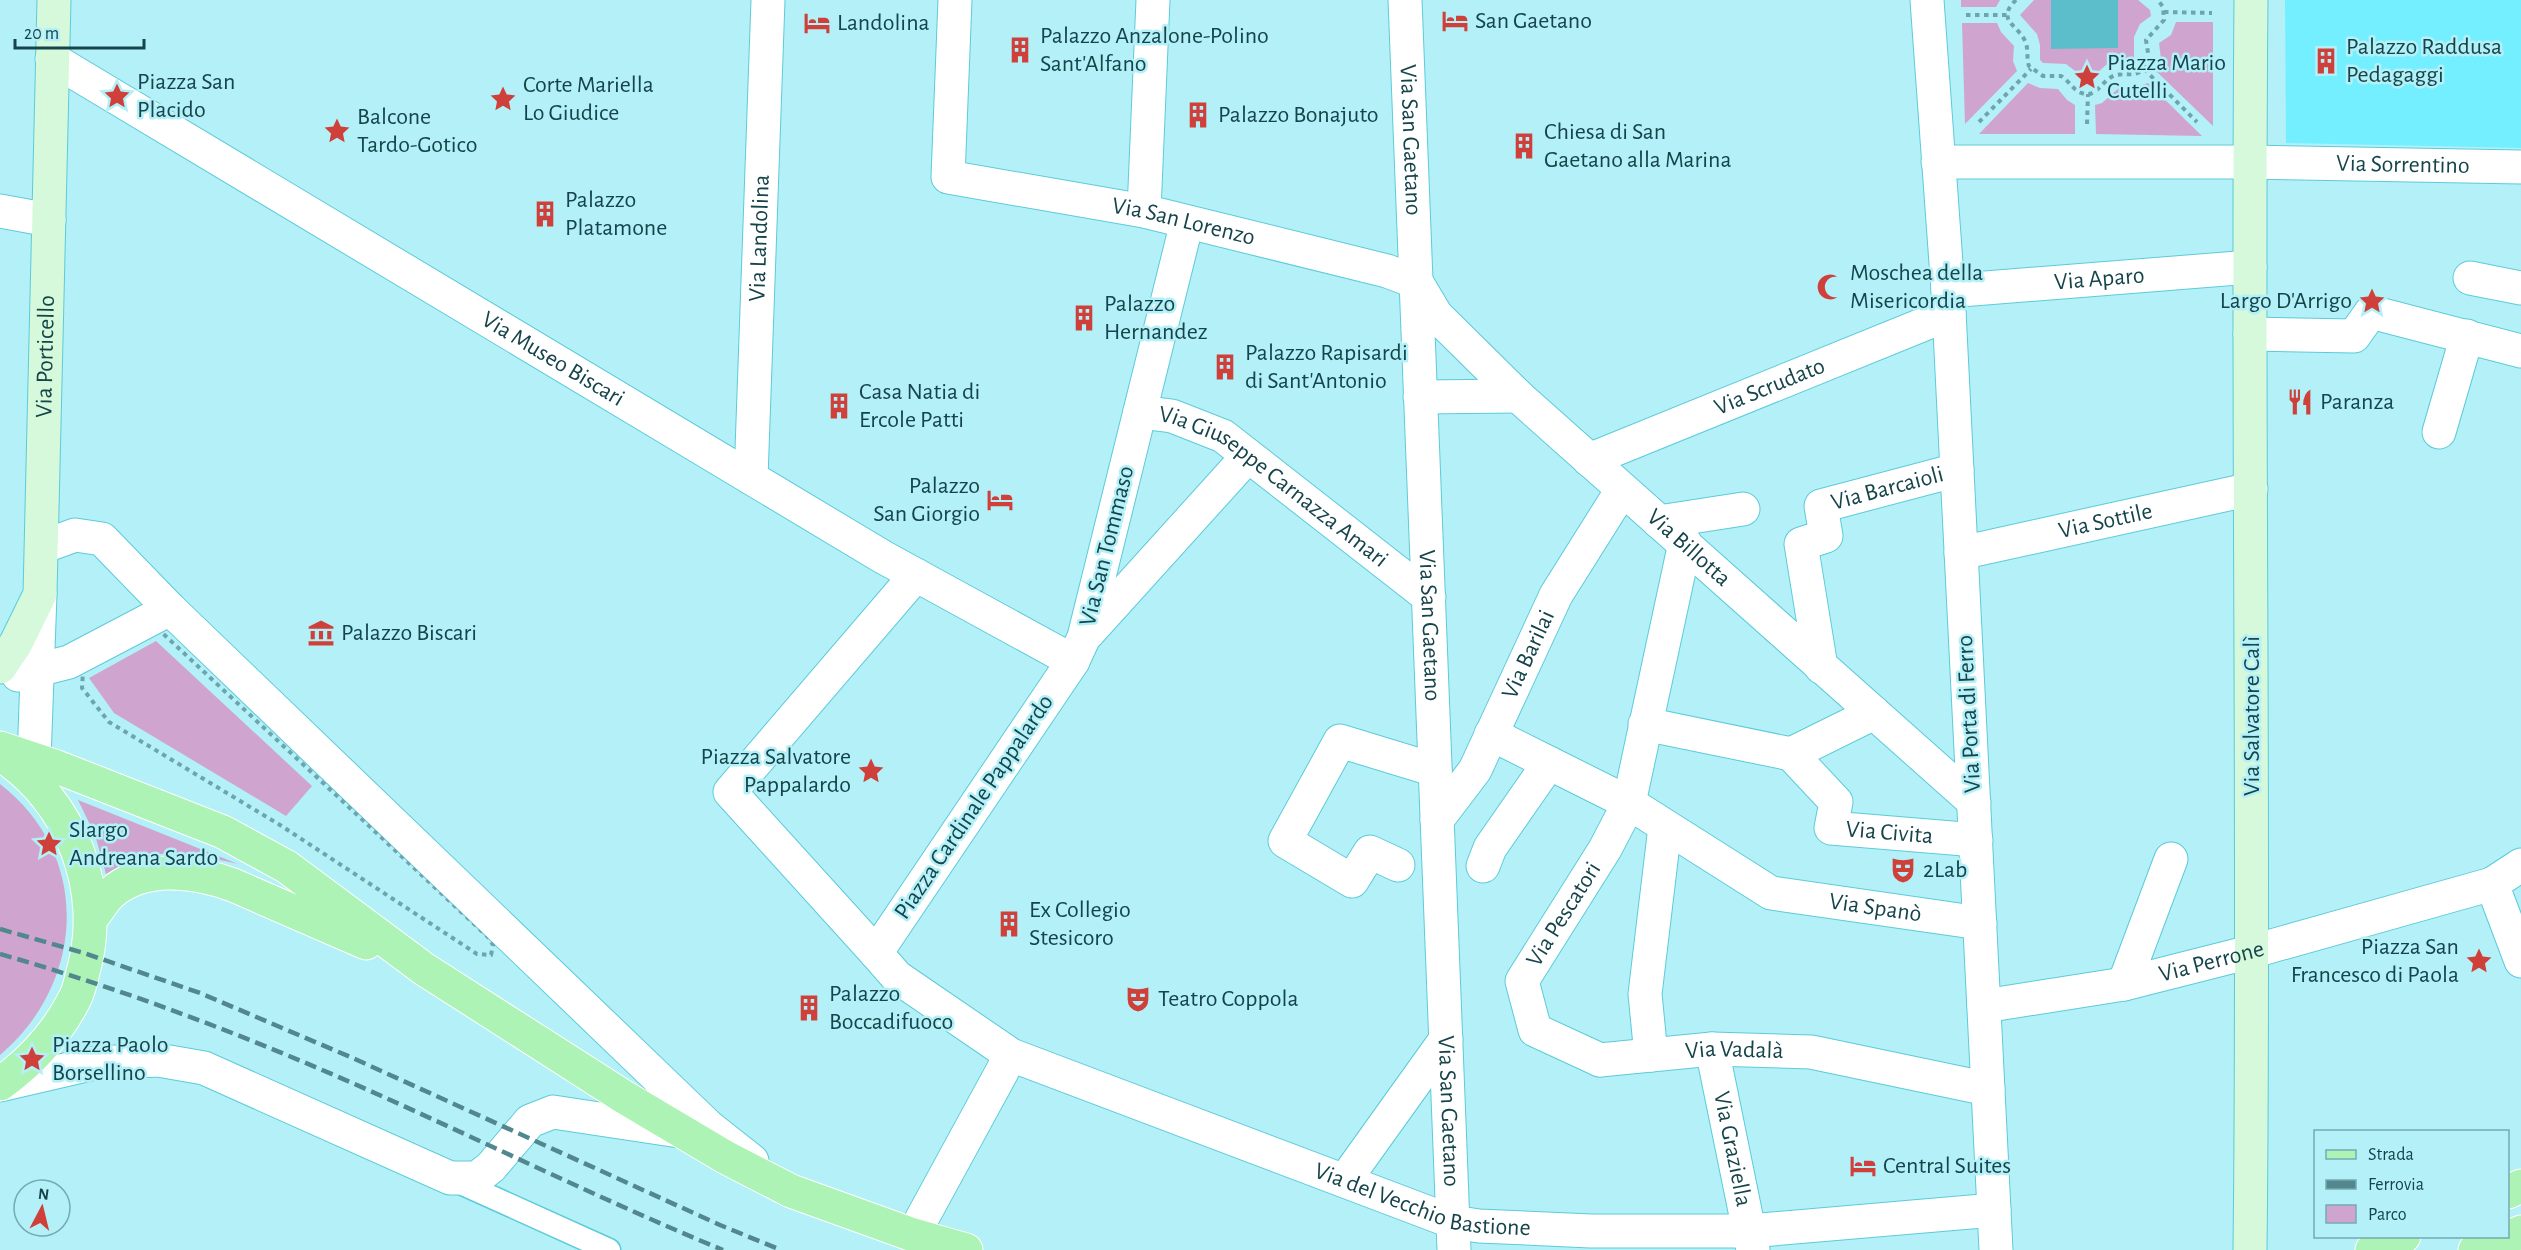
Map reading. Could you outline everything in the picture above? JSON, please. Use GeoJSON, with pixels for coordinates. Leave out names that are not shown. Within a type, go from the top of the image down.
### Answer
{"type":"FeatureCollection","features":[{"type":"Feature","properties":{"kind":"main road"},"geometry":{"type":"LineString","coordinates":[[52,59],[54,0]]}},
{"type":"Feature","properties":{"kind":"main road","name":"Via Salvatore Calì"},"geometry":{"type":"LineString","coordinates":[[2250,1250],[2254,951],[2249,172],[2251,0]]}},
{"type":"Feature","properties":{"kind":"main road","name":"Via Porticello"},"geometry":{"type":"LineString","coordinates":[[40,594],[52,59]]}},
{"type":"Feature","properties":{"kind":"main road"},"geometry":{"type":"LineString","coordinates":[[0,668],[16,643],[40,594]]}},
{"type":"Feature","properties":{"kind":"main road"},"geometry":{"type":"LineString","coordinates":[[0,748],[36,772],[63,819],[80,857],[90,899],[86,963],[76,996],[48,1041],[33,1057],[0,1084]]}},
{"type":"Feature","properties":{"kind":"main road"},"geometry":{"type":"LineString","coordinates":[[0,755],[36,772],[223,832],[287,867],[424,969],[679,1131],[791,1191],[913,1235],[966,1250]]}},
{"type":"Feature","properties":{"kind":"main road"},"geometry":{"type":"LineString","coordinates":[[90,920],[110,894],[133,880],[160,874],[187,873],[215,878],[254,893],[424,969]]}},
{"type":"Feature","properties":{"kind":"main road"},"geometry":{"type":"LineString","coordinates":[[2372,1250],[2399,1238]]}},
{"type":"Feature","properties":{"kind":"main road"},"geometry":{"type":"LineString","coordinates":[[2475,1250],[2506,1238]]}},
{"type":"Feature","properties":{"kind":"street","name":"Via Landolina"},"geometry":{"type":"LineString","coordinates":[[751,478],[768,0]]}},
{"type":"Feature","properties":{"kind":"street","name":"Via San Lorenzo"},"geometry":{"type":"LineString","coordinates":[[956,0],[948,177],[1144,212],[1387,271],[1416,282]]}},
{"type":"Feature","properties":{"kind":"street"},"geometry":{"type":"LineString","coordinates":[[1144,212],[1153,0]]}},
{"type":"Feature","properties":{"kind":"street","name":"Via San Gaetano"},"geometry":{"type":"LineString","coordinates":[[1405,0],[1453,1236]]}},
{"type":"Feature","properties":{"kind":"street","name":"Via Porta di Ferro"},"geometry":{"type":"LineString","coordinates":[[1927,0],[1948,302],[1996,1250]]}},
{"type":"Feature","properties":{"kind":"street","name":"Via Museo Biscari"},"geometry":{"type":"LineString","coordinates":[[52,59],[916,575]]}},
{"type":"Feature","properties":{"kind":"street","name":"Via Sorrentino"},"geometry":{"type":"LineString","coordinates":[[1939,170],[2249,172],[2286,163],[2521,167]]}},
{"type":"Feature","properties":{"kind":"street"},"geometry":{"type":"LineString","coordinates":[[0,211],[49,220]]}},
{"type":"Feature","properties":{"kind":"street","name":"Via San Tommaso"},"geometry":{"type":"LineString","coordinates":[[1078,649],[1187,222]]}},
{"type":"Feature","properties":{"kind":"street","name":"Via Aparo"},"geometry":{"type":"LineString","coordinates":[[1948,302],[2250,267]]}},
{"type":"Feature","properties":{"kind":"street"},"geometry":{"type":"LineString","coordinates":[[2470,278],[2521,288]]}},
{"type":"Feature","properties":{"kind":"street","name":"Via Billotta"},"geometry":{"type":"LineString","coordinates":[[1416,282],[1436,315],[1518,396],[1974,802]]}},
{"type":"Feature","properties":{"kind":"street","name":"Via Scrudato"},"geometry":{"type":"LineString","coordinates":[[1589,460],[1948,302]]}},
{"type":"Feature","properties":{"kind":"street"},"geometry":{"type":"LineString","coordinates":[[2250,334],[2354,336],[2371,312],[2521,351]]}},
{"type":"Feature","properties":{"kind":"street"},"geometry":{"type":"LineString","coordinates":[[2439,432],[2467,336]]}},
{"type":"Feature","properties":{"kind":"street"},"geometry":{"type":"LineString","coordinates":[[1420,397],[1518,396]]}},
{"type":"Feature","properties":{"kind":"street","name":"Via Giuseppe Carnazza Amari"},"geometry":{"type":"LineString","coordinates":[[1140,412],[1172,416],[1223,436],[1429,597]]}},
{"type":"Feature","properties":{"kind":"street","name":"Via San Tommaso"},"geometry":{"type":"LineString","coordinates":[[1078,649],[1248,456]]}},
{"type":"Feature","properties":{"kind":"street","name":"Via Barcaioli"},"geometry":{"type":"LineString","coordinates":[[1821,667],[1801,544],[1826,536],[1821,506],[1957,470]]}},
{"type":"Feature","properties":{"kind":"street","name":"Via Sottile"},"geometry":{"type":"LineString","coordinates":[[1961,553],[2251,489]]}},
{"type":"Feature","properties":{"kind":"street","name":"Via Barilai"},"geometry":{"type":"LineString","coordinates":[[1437,820],[1475,770],[1556,595],[1622,490]]}},
{"type":"Feature","properties":{"kind":"street"},"geometry":{"type":"LineString","coordinates":[[1659,522],[1743,509]]}},
{"type":"Feature","properties":{"kind":"street"},"geometry":{"type":"LineString","coordinates":[[42,548],[75,535],[102,539],[170,609],[709,1127],[791,1191]]}},
{"type":"Feature","properties":{"kind":"street"},"geometry":{"type":"LineString","coordinates":[[1684,543],[1648,709],[1791,754],[1874,713]]}},
{"type":"Feature","properties":{"kind":"street"},"geometry":{"type":"LineString","coordinates":[[876,953],[730,792],[916,575],[1078,649]]}},
{"type":"Feature","properties":{"kind":"street"},"geometry":{"type":"LineString","coordinates":[[36,772],[40,594]]}},
{"type":"Feature","properties":{"kind":"street"},"geometry":{"type":"LineString","coordinates":[[0,678],[69,662],[170,609]]}},
{"type":"Feature","properties":{"kind":"street","name":"Piazza Cardinale Pappalardo"},"geometry":{"type":"LineString","coordinates":[[876,953],[1078,649]]}},
{"type":"Feature","properties":{"kind":"street","name":"Via Pescatori"},"geometry":{"type":"LineString","coordinates":[[1522,981],[1605,849],[1629,803],[1648,709]]}},
{"type":"Feature","properties":{"kind":"street"},"geometry":{"type":"LineString","coordinates":[[1491,734],[1629,803],[1665,827],[1645,994],[1652,1055]]}},
{"type":"Feature","properties":{"kind":"street"},"geometry":{"type":"LineString","coordinates":[[1398,865],[1370,852],[1352,881],[1284,841],[1340,741],[1436,770]]}},
{"type":"Feature","properties":{"kind":"street","name":"Via Civita"},"geometry":{"type":"LineString","coordinates":[[1791,754],[1836,802],[1831,828],[1976,840]]}},
{"type":"Feature","properties":{"kind":"street"},"geometry":{"type":"LineString","coordinates":[[1483,866],[1490,848],[1549,764]]}},
{"type":"Feature","properties":{"kind":"street","name":"Via Spanò"},"geometry":{"type":"LineString","coordinates":[[1665,827],[1771,893],[1980,923]]}},
{"type":"Feature","properties":{"kind":"street"},"geometry":{"type":"LineString","coordinates":[[2124,984],[2171,859]]}},
{"type":"Feature","properties":{"kind":"street","name":"Via Perrone"},"geometry":{"type":"LineString","coordinates":[[1984,1006],[2124,984],[2254,951],[2492,884],[2521,865]]}},
{"type":"Feature","properties":{"kind":"street"},"geometry":{"type":"LineString","coordinates":[[2492,884],[2521,962]]}},
{"type":"Feature","properties":{"kind":"street","name":"Via del Vecchio Bastione"},"geometry":{"type":"LineString","coordinates":[[876,953],[897,977],[1011,1055],[1346,1180],[1453,1236],[1479,1226],[1751,1240],[1994,1210]]}},
{"type":"Feature","properties":{"kind":"street","name":"Via Vadalà"},"geometry":{"type":"LineString","coordinates":[[1522,981],[1535,1030],[1600,1060],[1712,1049],[1811,1052],[1988,1089]]}},
{"type":"Feature","properties":{"kind":"street"},"geometry":{"type":"LineString","coordinates":[[1346,1180],[1446,1040]]}},
{"type":"Feature","properties":{"kind":"street","name":"Via Graziella"},"geometry":{"type":"LineString","coordinates":[[1712,1049],[1751,1240]]}},
{"type":"Feature","properties":{"kind":"street"},"geometry":{"type":"LineString","coordinates":[[913,1235],[1011,1055]]}},
{"type":"Feature","properties":{"kind":"street"},"geometry":{"type":"LineString","coordinates":[[0,1084],[95,1063],[158,1060],[204,1068],[450,1178],[477,1178],[491,1167],[530,1121],[553,1113],[679,1131]]}},
{"type":"Feature","properties":{"kind":"lane"},"geometry":{"type":"LineString","coordinates":[[450,1178],[609,1250]]}},
{"type":"Feature","properties":{"kind":"path"},"geometry":{"type":"LineString","coordinates":[[2016,0],[2010,6],[2008,20],[2025,40],[2026,59],[2031,69],[2043,76],[2061,76],[2076,90],[2088,94],[2096,92],[2112,77],[2132,75],[2144,69],[2149,59],[2146,40],[2164,20],[2164,12],[2158,0]]}},
{"type":"Feature","properties":{"kind":"path"},"geometry":{"type":"LineString","coordinates":[[2164,12],[2220,13]]}},
{"type":"Feature","properties":{"kind":"path"},"geometry":{"type":"LineString","coordinates":[[1939,170],[2031,69]]}},
{"type":"Feature","properties":{"kind":"path"},"geometry":{"type":"LineString","coordinates":[[2144,69],[2201,126]]}},
{"type":"Feature","properties":{"kind":"path"},"geometry":{"type":"LineString","coordinates":[[157,628],[488,937],[493,945],[491,955],[477,954],[280,825],[109,722],[82,688],[82,671],[157,628]]}},
{"type":"Feature","properties":{"kind":"shaded area"},"geometry":{"type":"Polygon","coordinates":[[[2051,0],[2118,0],[2118,48],[2051,49],[2051,0]]]}},
{"type":"Feature","properties":{"kind":"shaded area","name":"Palazzo Raddusa Pedagaggi"},"geometry":{"type":"Polygon","coordinates":[[[2285,0],[2521,0],[2521,148],[2286,143],[2285,0]]]}},
{"type":"Feature","properties":{"kind":"green space"},"geometry":{"type":"Polygon","coordinates":[[[1961,0],[2000,0],[1996,7],[1961,7],[1961,0]]]}},
{"type":"Feature","properties":{"kind":"green space"},"geometry":{"type":"Polygon","coordinates":[[[2034,0],[2051,0],[2051,48],[2118,48],[2118,0],[2138,0],[2150,10],[2151,16],[2140,24],[2134,37],[2134,61],[2106,65],[2088,81],[2066,64],[2043,63],[2040,60],[2037,34],[2020,15],[2034,0]]]}},
{"type":"Feature","properties":{"kind":"green space"},"geometry":{"type":"Polygon","coordinates":[[[2176,22],[2213,22],[2213,126],[2157,72],[2161,59],[2159,43],[2171,35],[2176,22]]]}},
{"type":"Feature","properties":{"kind":"green space"},"geometry":{"type":"Polygon","coordinates":[[[1962,23],[1997,23],[2001,32],[2014,46],[2013,61],[2017,71],[1965,124],[1962,23]]]}},
{"type":"Feature","properties":{"kind":"green space"},"geometry":{"type":"Polygon","coordinates":[[[2028,83],[2040,88],[2058,89],[2067,100],[2075,105],[2075,134],[1979,134],[2028,83]]]}},
{"type":"Feature","properties":{"kind":"green space"},"geometry":{"type":"Polygon","coordinates":[[[2148,83],[2202,136],[2096,134],[2095,105],[2102,103],[2120,87],[2133,88],[2148,83]]]}},
{"type":"Feature","properties":{"kind":"green space"},"geometry":{"type":"Polygon","coordinates":[[[156,641],[312,786],[286,816],[114,713],[89,678],[156,641]]]}},
{"type":"Feature","properties":{"kind":"green space"},"geometry":{"type":"Polygon","coordinates":[[[0,784],[30,813],[51,846],[63,882],[67,919],[62,956],[49,992],[28,1025],[0,1055],[0,784]]]}},
{"type":"Feature","properties":{"kind":"green space"},"geometry":{"type":"Polygon","coordinates":[[[78,800],[238,864],[186,854],[155,855],[139,858],[106,874],[95,835],[78,800]]]}},
{"type":"Feature","properties":{"kind":"railway"},"geometry":{"type":"LineString","coordinates":[[0,929],[84,953],[200,993],[355,1059],[720,1225],[781,1250]]}},
{"type":"Feature","properties":{"kind":"railway"},"geometry":{"type":"LineString","coordinates":[[0,954],[133,996],[264,1046],[350,1082],[629,1210],[723,1250]]}},
{"type":"Feature","properties":{"kind":"place","name":"San Gaetano"},"geometry":{"type":"Point","coordinates":[1455,21]}},
{"type":"Feature","properties":{"kind":"place","name":"Landolina"},"geometry":{"type":"Point","coordinates":[817,23]}},
{"type":"Feature","properties":{"kind":"place","name":"Palazzo Anzalone-Polino Sant'Alfano"},"geometry":{"type":"Point","coordinates":[1020,50]}},
{"type":"Feature","properties":{"kind":"place","name":"Palazzo Raddusa Pedagaggi"},"geometry":{"type":"Point","coordinates":[2326,61]}},
{"type":"Feature","properties":{"kind":"place","name":"Piazza Mario Cutelli"},"geometry":{"type":"Point","coordinates":[2087,77]}},
{"type":"Feature","properties":{"kind":"place","name":"Piazza San Placido"},"geometry":{"type":"Point","coordinates":[117,96]}},
{"type":"Feature","properties":{"kind":"place","name":"Corte Mariella Lo Giudice"},"geometry":{"type":"Point","coordinates":[503,99]}},
{"type":"Feature","properties":{"kind":"place","name":"Palazzo Bonajuto"},"geometry":{"type":"Point","coordinates":[1198,115]}},
{"type":"Feature","properties":{"kind":"place","name":"Balcone Tardo-Gotico"},"geometry":{"type":"Point","coordinates":[337,131]}},
{"type":"Feature","properties":{"kind":"place","name":"Chiesa di San Gaetano alla Marina"},"geometry":{"type":"Point","coordinates":[1524,146]}},
{"type":"Feature","properties":{"kind":"place","name":"Palazzo Platamone"},"geometry":{"type":"Point","coordinates":[545,214]}},
{"type":"Feature","properties":{"kind":"place","name":"Moschea della Misericordia"},"geometry":{"type":"Point","coordinates":[1830,287]}},
{"type":"Feature","properties":{"kind":"place","name":"Largo D'Arrigo"},"geometry":{"type":"Point","coordinates":[2372,301]}},
{"type":"Feature","properties":{"kind":"place","name":"Palazzo Hernandez"},"geometry":{"type":"Point","coordinates":[1084,318]}},
{"type":"Feature","properties":{"kind":"place","name":"Palazzo Rapisardi di Sant'Antonio"},"geometry":{"type":"Point","coordinates":[1225,367]}},
{"type":"Feature","properties":{"kind":"place","name":"Paranza"},"geometry":{"type":"Point","coordinates":[2300,402]}},
{"type":"Feature","properties":{"kind":"place","name":"Casa Natia di Ercole Patti"},"geometry":{"type":"Point","coordinates":[839,406]}},
{"type":"Feature","properties":{"kind":"place","name":"Palazzo San Giorgio"},"geometry":{"type":"Point","coordinates":[1000,500]}},
{"type":"Feature","properties":{"kind":"place","name":"Palazzo Biscari"},"geometry":{"type":"Point","coordinates":[321,633]}},
{"type":"Feature","properties":{"kind":"place","name":"Piazza Salvatore Pappalardo"},"geometry":{"type":"Point","coordinates":[871,771]}},
{"type":"Feature","properties":{"kind":"place","name":"Slargo Andreana Sardo"},"geometry":{"type":"Point","coordinates":[49,844]}},
{"type":"Feature","properties":{"kind":"place","name":"2Lab"},"geometry":{"type":"Point","coordinates":[1903,870]}},
{"type":"Feature","properties":{"kind":"place","name":"Ex Collegio Stesicoro"},"geometry":{"type":"Point","coordinates":[1009,924]}},
{"type":"Feature","properties":{"kind":"place","name":"Piazza San Francesco di Paola"},"geometry":{"type":"Point","coordinates":[2479,961]}},
{"type":"Feature","properties":{"kind":"place","name":"Teatro Coppola"},"geometry":{"type":"Point","coordinates":[1138,999]}},
{"type":"Feature","properties":{"kind":"place","name":"Palazzo Boccadifuoco"},"geometry":{"type":"Point","coordinates":[809,1008]}},
{"type":"Feature","properties":{"kind":"place","name":"Piazza Paolo Borsellino"},"geometry":{"type":"Point","coordinates":[32,1059]}},
{"type":"Feature","properties":{"kind":"place","name":"Central Suites"},"geometry":{"type":"Point","coordinates":[1863,1166]}}]}
